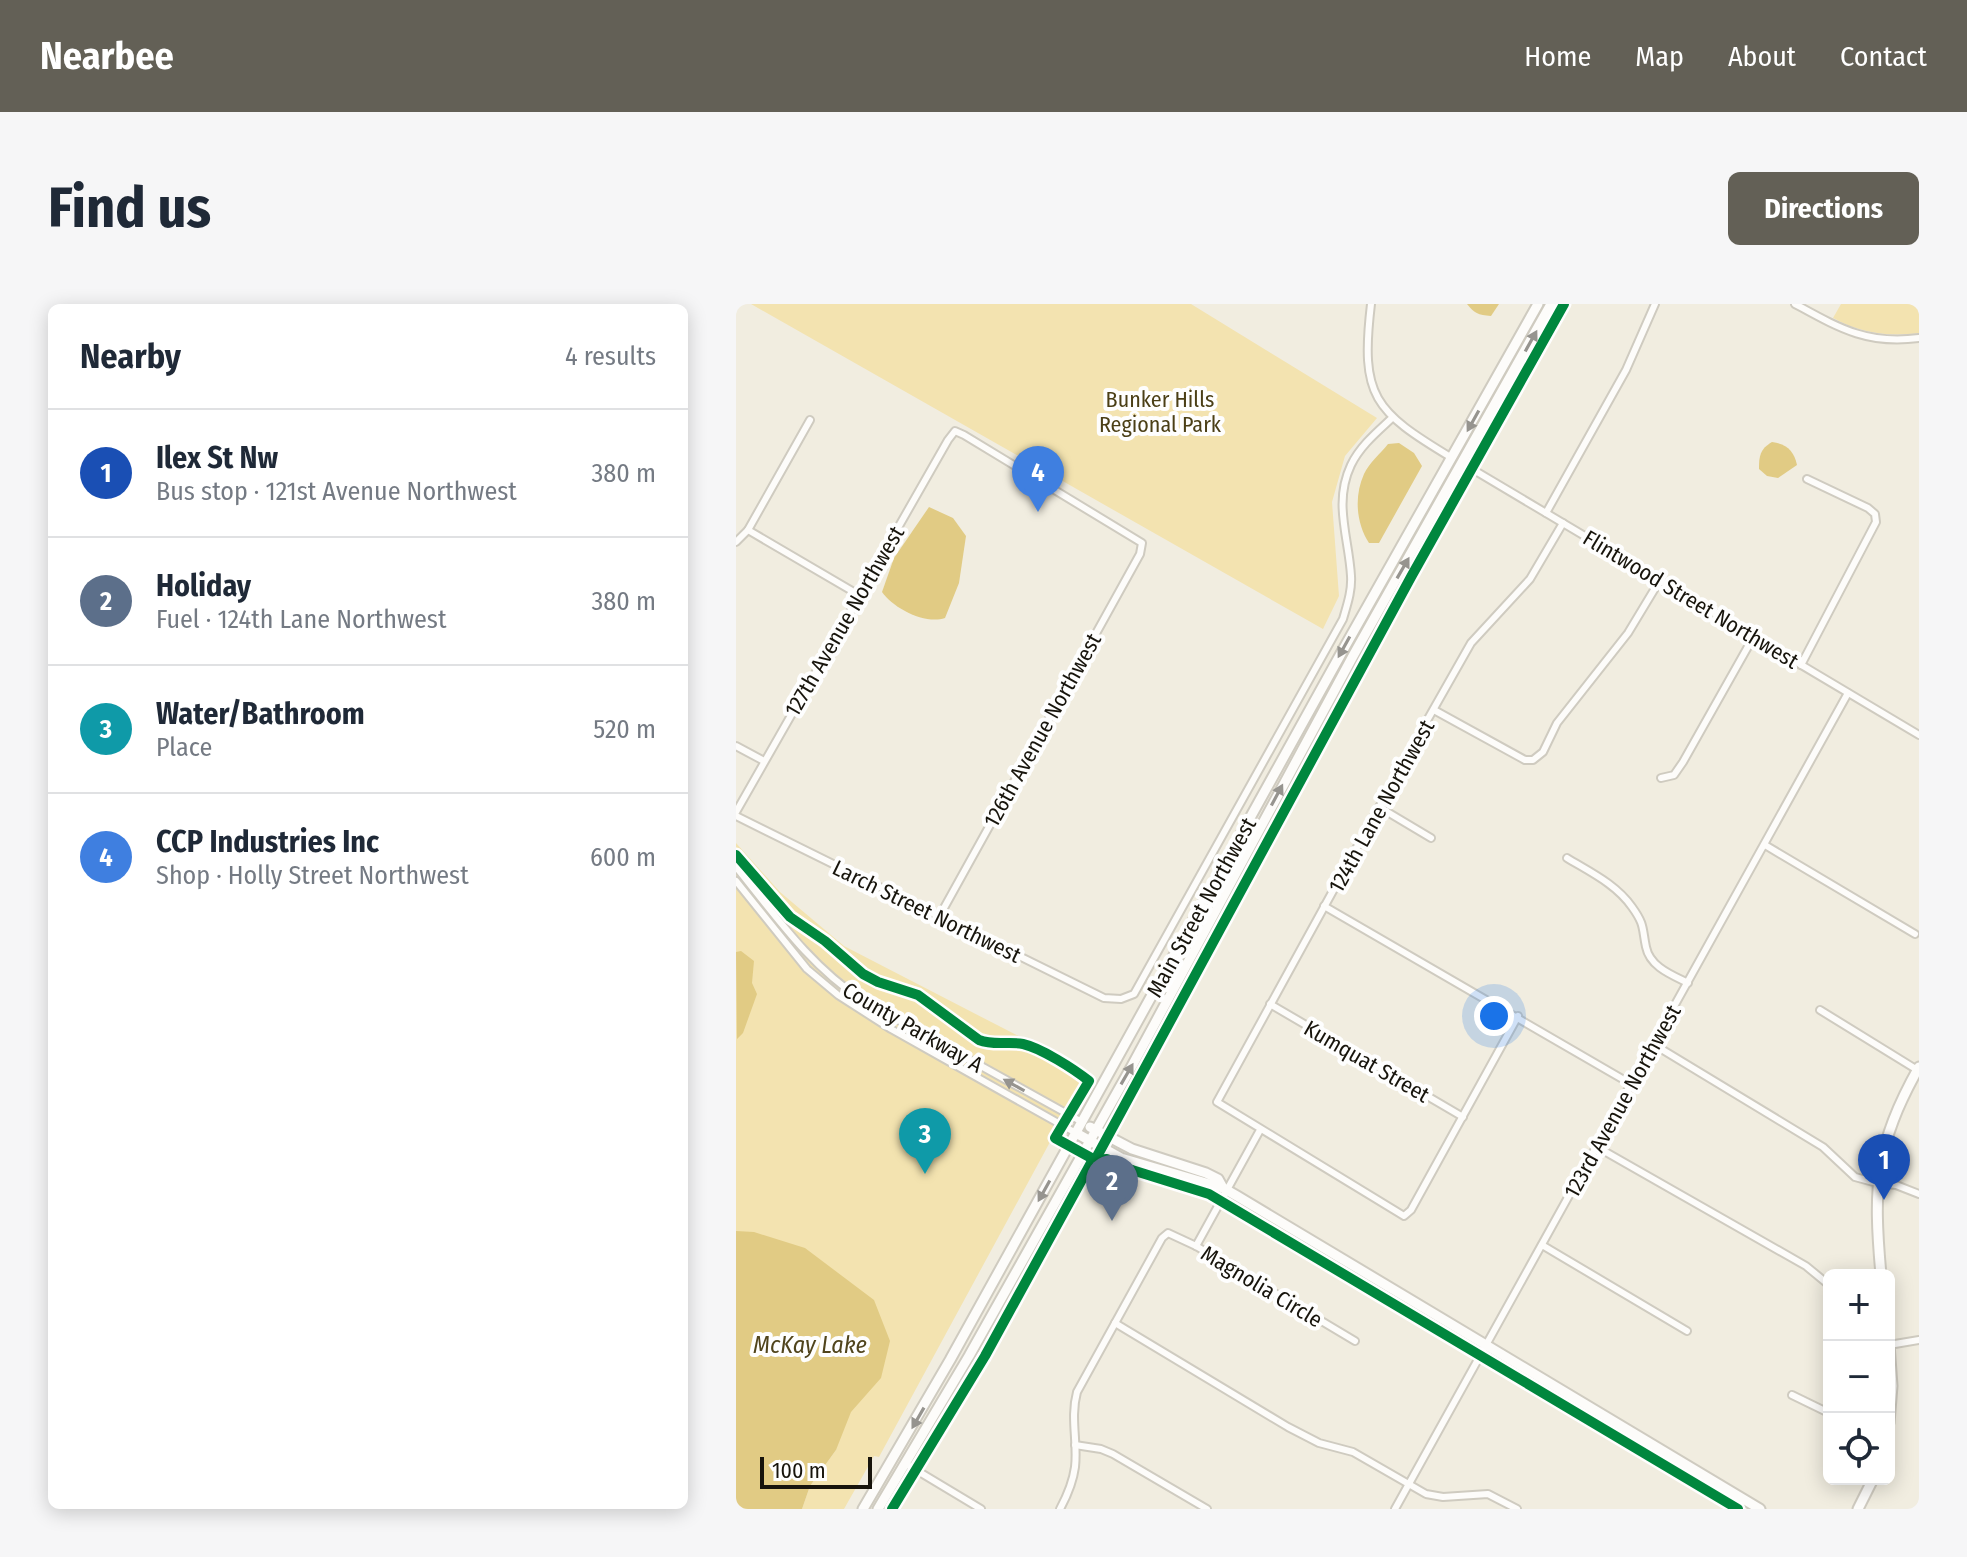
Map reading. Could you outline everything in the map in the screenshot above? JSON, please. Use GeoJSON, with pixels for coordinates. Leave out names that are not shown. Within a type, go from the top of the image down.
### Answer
{"type":"FeatureCollection","features":[{"type":"Feature","properties":{"kind":"main road","name":"Main Street Northwest"},"geometry":{"type":"LineString","coordinates":[[863,1509],[924,1408],[1538,304]]}},
{"type":"Feature","properties":{"kind":"main road","name":"Main Street Northwest"},"geometry":{"type":"LineString","coordinates":[[878,1509],[1089,1141],[1353,656],[1551,304]]}},
{"type":"Feature","properties":{"kind":"main road"},"geometry":{"type":"LineString","coordinates":[[1880,1269],[1877,1183],[1889,1126],[1918,1069]]}},
{"type":"Feature","properties":{"kind":"main road"},"geometry":{"type":"LineString","coordinates":[[1082,1122],[1132,1149],[1206,1173],[1218,1179],[1225,1189]]}},
{"type":"Feature","properties":{"kind":"main road"},"geometry":{"type":"LineString","coordinates":[[1076,1133],[1121,1158],[1225,1189],[1760,1509]]}},
{"type":"Feature","properties":{"kind":"main road"},"geometry":{"type":"LineString","coordinates":[[1858,1509],[1870,1485]]}},
{"type":"Feature","properties":{"kind":"street"},"geometry":{"type":"LineString","coordinates":[[1371,304],[1366,344],[1367,371],[1375,392],[1392,418],[1452,458]]}},
{"type":"Feature","properties":{"kind":"street"},"geometry":{"type":"LineString","coordinates":[[1546,513],[1626,370],[1655,304]]}},
{"type":"Feature","properties":{"kind":"street"},"geometry":{"type":"LineString","coordinates":[[1795,304],[1862,337],[1896,341],[1919,338]]}},
{"type":"Feature","properties":{"kind":"street","name":"Larch Street Northwest"},"geometry":{"type":"LineString","coordinates":[[736,814],[1104,998],[1121,999],[1134,994],[1343,619],[1349,601],[1351,578],[1342,513],[1344,486],[1359,451],[1392,418]]}},
{"type":"Feature","properties":{"kind":"street"},"geometry":{"type":"LineString","coordinates":[[736,542],[748,530],[810,420]]}},
{"type":"Feature","properties":{"kind":"street","name":"126th Avenue Northwest"},"geometry":{"type":"LineString","coordinates":[[939,917],[1140,554],[1142,543],[955,431]]}},
{"type":"Feature","properties":{"kind":"street","name":"127th Avenue Northwest"},"geometry":{"type":"LineString","coordinates":[[736,814],[955,431]]}},
{"type":"Feature","properties":{"kind":"street","name":"Flintwood Street Northwest"},"geometry":{"type":"LineString","coordinates":[[1462,463],[1919,735]]}},
{"type":"Feature","properties":{"kind":"street"},"geometry":{"type":"LineString","coordinates":[[1801,665],[1876,522],[1875,514],[1868,508],[1807,479]]}},
{"type":"Feature","properties":{"kind":"street","name":"124th Lane Northwest"},"geometry":{"type":"LineString","coordinates":[[1260,1130],[1217,1102],[1379,807],[1410,763],[1416,740],[1471,643],[1530,579],[1563,523]]}},
{"type":"Feature","properties":{"kind":"street"},"geometry":{"type":"LineString","coordinates":[[748,530],[859,595]]}},
{"type":"Feature","properties":{"kind":"street"},"geometry":{"type":"LineString","coordinates":[[1434,710],[1525,760],[1533,760],[1543,752],[1570,704],[1628,633],[1660,580]]}},
{"type":"Feature","properties":{"kind":"street"},"geometry":{"type":"LineString","coordinates":[[1661,778],[1674,775],[1683,762],[1754,636]]}},
{"type":"Feature","properties":{"kind":"street","name":"123rd Avenue Northwest"},"geometry":{"type":"LineString","coordinates":[[1395,1509],[1848,693]]}},
{"type":"Feature","properties":{"kind":"street"},"geometry":{"type":"LineString","coordinates":[[736,746],[764,761]]}},
{"type":"Feature","properties":{"kind":"street"},"geometry":{"type":"LineString","coordinates":[[1379,807],[1431,838]]}},
{"type":"Feature","properties":{"kind":"street"},"geometry":{"type":"LineString","coordinates":[[1765,845],[1915,934]]}},
{"type":"Feature","properties":{"kind":"street"},"geometry":{"type":"LineString","coordinates":[[1567,858],[1611,884],[1631,905],[1646,930],[1646,949],[1653,962],[1688,983]]}},
{"type":"Feature","properties":{"kind":"street","name":"County Parkway A"},"geometry":{"type":"LineString","coordinates":[[736,867],[799,946],[836,982],[882,1012],[1082,1122]]}},
{"type":"Feature","properties":{"kind":"street","name":"County Parkway A"},"geometry":{"type":"LineString","coordinates":[[736,881],[807,969],[838,995],[891,1029],[1076,1133]]}},
{"type":"Feature","properties":{"kind":"street"},"geometry":{"type":"LineString","coordinates":[[1324,906],[1631,1084]]}},
{"type":"Feature","properties":{"kind":"street","name":"Kumquat Street"},"geometry":{"type":"LineString","coordinates":[[1270,1004],[1463,1117]]}},
{"type":"Feature","properties":{"kind":"street"},"geometry":{"type":"LineString","coordinates":[[1820,1010],[1918,1069]]}},
{"type":"Feature","properties":{"kind":"street"},"geometry":{"type":"LineString","coordinates":[[1196,1246],[1260,1130],[1404,1216],[1411,1210],[1518,1016]]}},
{"type":"Feature","properties":{"kind":"street"},"geometry":{"type":"LineString","coordinates":[[1653,1044],[1823,1147],[1855,1177],[1896,1185],[1919,1194]]}},
{"type":"Feature","properties":{"kind":"street"},"geometry":{"type":"LineString","coordinates":[[1597,1147],[1806,1266],[1823,1280]]}},
{"type":"Feature","properties":{"kind":"street","name":"Magnolia Circle"},"geometry":{"type":"LineString","coordinates":[[1115,1323],[1162,1238],[1168,1233],[1196,1246],[1355,1341]]}},
{"type":"Feature","properties":{"kind":"street"},"geometry":{"type":"LineString","coordinates":[[1542,1245],[1687,1331]]}},
{"type":"Feature","properties":{"kind":"street"},"geometry":{"type":"LineString","coordinates":[[1060,1509],[1075,1468],[1074,1402],[1115,1323],[1288,1427],[1319,1443],[1353,1452],[1426,1494],[1443,1497],[1488,1494],[1517,1509]]}},
{"type":"Feature","properties":{"kind":"street"},"geometry":{"type":"LineString","coordinates":[[1895,1344],[1919,1340]]}},
{"type":"Feature","properties":{"kind":"street"},"geometry":{"type":"LineString","coordinates":[[1079,1366],[1089,1372]]}},
{"type":"Feature","properties":{"kind":"street"},"geometry":{"type":"LineString","coordinates":[[1792,1395],[1823,1410]]}},
{"type":"Feature","properties":{"kind":"street"},"geometry":{"type":"LineString","coordinates":[[1075,1445],[1113,1454],[1207,1509]]}},
{"type":"Feature","properties":{"kind":"street"},"geometry":{"type":"LineString","coordinates":[[906,1464],[981,1509]]}},
{"type":"Feature","properties":{"kind":"green space","name":"Bunker Hills Regional Park"},"geometry":{"type":"Polygon","coordinates":[[[751,304],[1191,304],[1377,418],[1345,456],[1332,502],[1339,596],[1323,629],[751,304]]]}},
{"type":"Feature","properties":{"kind":"green space"},"geometry":{"type":"Polygon","coordinates":[[[1841,304],[1919,304],[1919,333],[1885,334],[1854,327],[1833,318],[1841,304]]]}},
{"type":"Feature","properties":{"kind":"green space"},"geometry":{"type":"Polygon","coordinates":[[[736,843],[780,892],[844,946],[1088,1072],[879,1457],[874,1456],[844,1509],[802,1509],[810,1486],[836,1450],[736,1414],[736,843]]]}},
{"type":"Feature","properties":{"kind":"water"},"geometry":{"type":"Polygon","coordinates":[[[1467,304],[1499,304],[1491,316],[1477,313],[1467,304]]]}},
{"type":"Feature","properties":{"kind":"water"},"geometry":{"type":"Polygon","coordinates":[[[1772,442],[1789,449],[1797,465],[1778,478],[1767,476],[1759,469],[1761,453],[1772,442]]]}},
{"type":"Feature","properties":{"kind":"water"},"geometry":{"type":"Polygon","coordinates":[[[1399,443],[1414,453],[1422,466],[1379,543],[1369,543],[1359,518],[1361,482],[1369,466],[1388,444],[1399,443]]]}},
{"type":"Feature","properties":{"kind":"water"},"geometry":{"type":"Polygon","coordinates":[[[929,507],[953,518],[966,536],[959,583],[945,618],[937,620],[910,614],[882,592],[894,558],[929,507]]]}},
{"type":"Feature","properties":{"kind":"water"},"geometry":{"type":"Polygon","coordinates":[[[741,951],[754,961],[752,983],[757,994],[743,1033],[737,1039],[736,952],[741,951]]]}},
{"type":"Feature","properties":{"kind":"water","name":"McKay Lake"},"geometry":{"type":"Polygon","coordinates":[[[736,1231],[754,1232],[805,1248],[874,1300],[890,1341],[881,1378],[851,1412],[836,1450],[810,1486],[802,1509],[736,1509],[736,1231]]]}},
{"type":"Feature","properties":{"kind":"cycle path"},"geometry":{"type":"LineString","coordinates":[[892,1509],[985,1356],[1095,1160],[1411,577],[1564,304]]}},
{"type":"Feature","properties":{"kind":"cycle path"},"geometry":{"type":"LineString","coordinates":[[736,855],[790,917],[825,941],[863,974],[918,995],[979,1040],[1030,1046],[1089,1081],[1055,1138],[1095,1160],[1107,1159],[1209,1194],[1738,1509]]}},
{"type":"Feature","properties":{"kind":"place","name":"CCP Industries Inc"},"geometry":{"type":"Point","coordinates":[1038,512]}},
{"type":"Feature","properties":{"kind":"place","name":"Water/Bathroom"},"geometry":{"type":"Point","coordinates":[925,1174]}},
{"type":"Feature","properties":{"kind":"place","name":"Ilex St Nw"},"geometry":{"type":"Point","coordinates":[1884,1200]}},
{"type":"Feature","properties":{"kind":"place","name":"Holiday"},"geometry":{"type":"Point","coordinates":[1112,1221]}}]}
